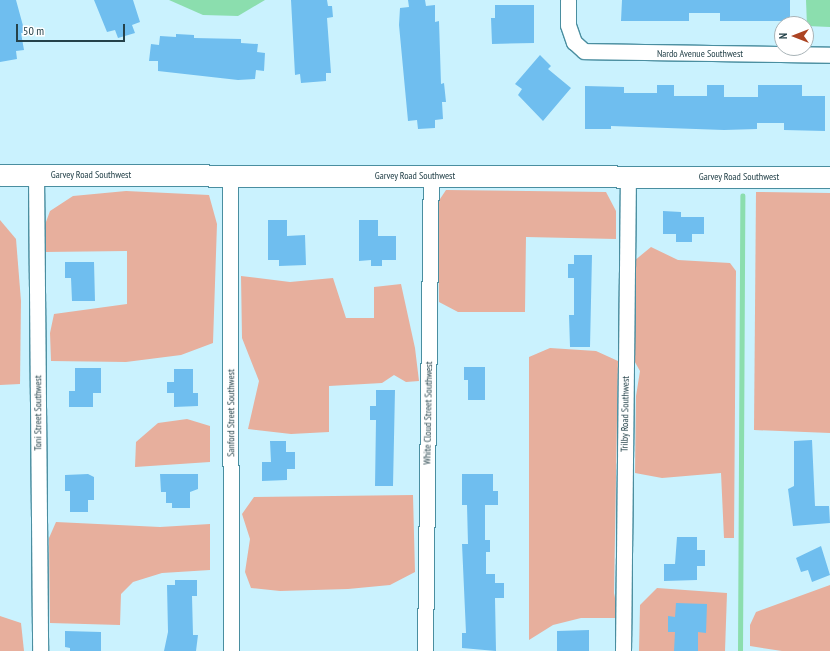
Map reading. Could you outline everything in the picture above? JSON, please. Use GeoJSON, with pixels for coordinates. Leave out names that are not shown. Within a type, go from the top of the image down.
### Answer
{"type":"FeatureCollection","features":[{"type":"Feature","properties":{"kind":"street","name":"Nardo Avenue Southwest"},"geometry":{"type":"LineString","coordinates":[[568,0],[568,25],[574,42],[584,51],[598,53],[830,55]]}},
{"type":"Feature","properties":{"kind":"street","name":"Garvey Road Southwest"},"geometry":{"type":"LineString","coordinates":[[0,175],[830,177]]}},
{"type":"Feature","properties":{"kind":"street","name":"Toni Street Southwest"},"geometry":{"type":"LineString","coordinates":[[36,175],[40,651]]}},
{"type":"Feature","properties":{"kind":"street","name":"Sanford Street Southwest"},"geometry":{"type":"LineString","coordinates":[[230,176],[231,651]]}},
{"type":"Feature","properties":{"kind":"street","name":"White Cloud Street Southwest"},"geometry":{"type":"LineString","coordinates":[[425,651],[431,176]]}},
{"type":"Feature","properties":{"kind":"street","name":"Trilby Road Southwest"},"geometry":{"type":"LineString","coordinates":[[623,651],[628,177]]}},
{"type":"Feature","properties":{"kind":"shaded area"},"geometry":{"type":"Polygon","coordinates":[[[169,0],[265,0],[238,16],[203,15],[169,0]]]}},
{"type":"Feature","properties":{"kind":"shaded area"},"geometry":{"type":"Polygon","coordinates":[[[806,0],[830,0],[830,27],[814,26],[814,16],[807,16],[806,0]]]}},
{"type":"Feature","properties":{"kind":"shaded area"},"geometry":{"type":"Polygon","coordinates":[[[446,190],[606,192],[616,211],[616,239],[526,237],[525,312],[458,312],[439,302],[438,202],[446,190]]]}},
{"type":"Feature","properties":{"kind":"shaded area"},"geometry":{"type":"Polygon","coordinates":[[[126,191],[209,195],[217,224],[213,343],[181,355],[126,362],[51,361],[50,333],[54,314],[127,304],[127,251],[45,252],[43,230],[50,211],[73,196],[126,191]]]}},
{"type":"Feature","properties":{"kind":"shaded area"},"geometry":{"type":"Polygon","coordinates":[[[756,192],[830,193],[830,433],[754,430],[756,192]]]}},
{"type":"Feature","properties":{"kind":"shaded area"},"geometry":{"type":"Polygon","coordinates":[[[0,220],[16,239],[21,301],[20,384],[0,385],[0,220]]]}},
{"type":"Feature","properties":{"kind":"shaded area"},"geometry":{"type":"Polygon","coordinates":[[[651,247],[678,260],[730,263],[736,271],[734,538],[724,538],[721,473],[662,478],[635,473],[636,396],[640,371],[632,357],[634,261],[651,247]]]}},
{"type":"Feature","properties":{"kind":"shaded area"},"geometry":{"type":"Polygon","coordinates":[[[241,276],[290,282],[333,278],[346,318],[374,318],[374,287],[401,284],[415,348],[419,381],[406,382],[394,375],[382,383],[329,386],[329,432],[291,434],[248,429],[259,381],[242,338],[241,276]]]}},
{"type":"Feature","properties":{"kind":"shaded area"},"geometry":{"type":"Polygon","coordinates":[[[550,348],[596,351],[618,361],[614,593],[619,618],[581,618],[553,625],[529,640],[529,357],[550,348]]]}},
{"type":"Feature","properties":{"kind":"shaded area"},"geometry":{"type":"Polygon","coordinates":[[[187,419],[210,426],[210,462],[135,467],[136,442],[158,423],[187,419]]]}},
{"type":"Feature","properties":{"kind":"shaded area"},"geometry":{"type":"Polygon","coordinates":[[[413,495],[415,572],[390,585],[348,589],[280,591],[251,588],[245,572],[250,539],[242,514],[254,497],[413,495]]]}},
{"type":"Feature","properties":{"kind":"shaded area"},"geometry":{"type":"Polygon","coordinates":[[[56,522],[160,527],[210,524],[210,570],[162,573],[133,582],[121,594],[120,625],[50,623],[49,538],[56,522]]]}},
{"type":"Feature","properties":{"kind":"shaded area"},"geometry":{"type":"Polygon","coordinates":[[[830,585],[830,651],[782,651],[750,646],[750,625],[756,612],[830,585]]]}},
{"type":"Feature","properties":{"kind":"shaded area"},"geometry":{"type":"Polygon","coordinates":[[[657,588],[727,593],[725,651],[639,651],[640,605],[657,588]]]}},
{"type":"Feature","properties":{"kind":"shaded area"},"geometry":{"type":"Polygon","coordinates":[[[0,616],[21,623],[24,651],[0,651],[0,616]]]}},
{"type":"Feature","properties":{"kind":"building"},"geometry":{"type":"Polygon","coordinates":[[[0,0],[16,0],[25,33],[21,33],[24,50],[16,51],[17,59],[0,62],[0,0]]]}},
{"type":"Feature","properties":{"kind":"building"},"geometry":{"type":"Polygon","coordinates":[[[94,0],[133,0],[140,22],[132,25],[135,33],[118,38],[115,30],[107,32],[94,0]]]}},
{"type":"Feature","properties":{"kind":"building"},"geometry":{"type":"Polygon","coordinates":[[[291,0],[327,0],[328,6],[332,6],[333,17],[327,18],[331,73],[326,73],[326,81],[301,83],[300,74],[295,75],[291,0]]]}},
{"type":"Feature","properties":{"kind":"building"},"geometry":{"type":"Polygon","coordinates":[[[408,0],[425,0],[426,6],[435,5],[435,22],[439,21],[441,84],[444,83],[446,102],[442,102],[443,119],[435,120],[435,128],[418,129],[417,120],[408,121],[399,25],[400,8],[409,7],[408,0]]]}},
{"type":"Feature","properties":{"kind":"building"},"geometry":{"type":"Polygon","coordinates":[[[622,0],[790,0],[790,16],[774,16],[774,21],[720,21],[720,13],[689,13],[689,21],[621,21],[622,0]]]}},
{"type":"Feature","properties":{"kind":"building"},"geometry":{"type":"Polygon","coordinates":[[[495,5],[534,5],[534,43],[492,44],[491,18],[495,18],[495,5]]]}},
{"type":"Feature","properties":{"kind":"building"},"geometry":{"type":"Polygon","coordinates":[[[176,34],[194,35],[194,38],[241,39],[241,43],[258,44],[257,52],[265,53],[264,71],[256,70],[255,79],[238,80],[158,71],[158,61],[149,61],[151,44],[159,45],[160,36],[176,37],[176,34]]]}},
{"type":"Feature","properties":{"kind":"building"},"geometry":{"type":"Polygon","coordinates":[[[540,55],[551,66],[548,69],[571,88],[543,121],[518,95],[522,89],[515,84],[540,55]]]}},
{"type":"Feature","properties":{"kind":"building"},"geometry":{"type":"Polygon","coordinates":[[[657,85],[674,85],[674,96],[707,96],[707,85],[724,85],[724,97],[758,97],[758,85],[802,85],[802,96],[825,96],[825,131],[784,130],[784,123],[757,123],[757,129],[724,130],[611,126],[611,129],[585,129],[585,86],[624,87],[624,93],[657,93],[657,85]]]}},
{"type":"Feature","properties":{"kind":"building"},"geometry":{"type":"Polygon","coordinates":[[[663,211],[681,212],[681,217],[704,217],[704,234],[692,234],[692,242],[676,242],[676,234],[663,234],[663,211]]]}},
{"type":"Feature","properties":{"kind":"building"},"geometry":{"type":"Polygon","coordinates":[[[268,220],[287,220],[287,236],[305,235],[306,265],[279,266],[279,260],[268,260],[268,220]]]}},
{"type":"Feature","properties":{"kind":"building"},"geometry":{"type":"Polygon","coordinates":[[[359,220],[378,220],[378,236],[396,236],[396,260],[382,260],[382,266],[371,266],[371,260],[359,261],[359,220]]]}},
{"type":"Feature","properties":{"kind":"building"},"geometry":{"type":"Polygon","coordinates":[[[574,255],[592,255],[590,347],[570,347],[569,315],[574,315],[574,278],[568,278],[568,264],[574,264],[574,255]]]}},
{"type":"Feature","properties":{"kind":"building"},"geometry":{"type":"Polygon","coordinates":[[[65,262],[94,262],[95,301],[72,301],[71,278],[65,278],[65,262]]]}},
{"type":"Feature","properties":{"kind":"building"},"geometry":{"type":"Polygon","coordinates":[[[464,367],[485,367],[485,400],[468,400],[468,380],[464,380],[464,367]]]}},
{"type":"Feature","properties":{"kind":"building"},"geometry":{"type":"Polygon","coordinates":[[[75,368],[101,368],[101,393],[93,393],[93,407],[69,407],[69,391],[75,391],[75,368]]]}},
{"type":"Feature","properties":{"kind":"building"},"geometry":{"type":"Polygon","coordinates":[[[174,369],[193,369],[193,393],[198,393],[198,406],[174,407],[174,393],[167,393],[167,382],[174,382],[174,369]]]}},
{"type":"Feature","properties":{"kind":"building"},"geometry":{"type":"Polygon","coordinates":[[[376,390],[395,390],[393,486],[375,486],[376,420],[370,420],[370,406],[376,406],[376,390]]]}},
{"type":"Feature","properties":{"kind":"building"},"geometry":{"type":"Polygon","coordinates":[[[812,440],[815,506],[829,506],[830,523],[793,526],[788,489],[794,486],[794,441],[812,440]]]}},
{"type":"Feature","properties":{"kind":"building"},"geometry":{"type":"Polygon","coordinates":[[[270,441],[286,441],[286,452],[295,452],[295,469],[287,469],[287,480],[262,481],[262,462],[271,462],[270,441]]]}},
{"type":"Feature","properties":{"kind":"building"},"geometry":{"type":"Polygon","coordinates":[[[88,474],[94,477],[94,500],[88,500],[88,512],[70,512],[70,491],[65,491],[65,475],[88,474]]]}},
{"type":"Feature","properties":{"kind":"building"},"geometry":{"type":"Polygon","coordinates":[[[160,474],[198,474],[198,489],[190,492],[190,508],[172,508],[172,503],[166,503],[166,492],[161,492],[160,474]]]}},
{"type":"Feature","properties":{"kind":"building"},"geometry":{"type":"Polygon","coordinates":[[[462,474],[493,474],[493,491],[498,491],[498,505],[485,505],[485,540],[490,540],[490,552],[486,552],[486,574],[495,574],[495,583],[504,583],[504,598],[495,598],[496,651],[462,648],[462,633],[466,633],[462,544],[468,544],[467,505],[462,505],[462,474]]]}},
{"type":"Feature","properties":{"kind":"building"},"geometry":{"type":"Polygon","coordinates":[[[677,537],[697,537],[697,550],[705,550],[705,566],[697,566],[697,580],[664,581],[664,564],[675,564],[677,537]]]}},
{"type":"Feature","properties":{"kind":"building"},"geometry":{"type":"Polygon","coordinates":[[[821,546],[830,575],[812,582],[808,570],[801,572],[796,558],[821,546]]]}},
{"type":"Feature","properties":{"kind":"building"},"geometry":{"type":"Polygon","coordinates":[[[175,580],[197,580],[197,596],[192,596],[193,635],[198,635],[196,651],[164,651],[168,632],[167,585],[175,585],[175,580]]]}},
{"type":"Feature","properties":{"kind":"building"},"geometry":{"type":"Polygon","coordinates":[[[676,603],[707,604],[706,633],[698,632],[698,651],[674,651],[675,632],[668,632],[668,616],[675,617],[676,603]]]}},
{"type":"Feature","properties":{"kind":"building"},"geometry":{"type":"Polygon","coordinates":[[[589,630],[589,651],[557,651],[557,631],[589,630]]]}},
{"type":"Feature","properties":{"kind":"building"},"geometry":{"type":"Polygon","coordinates":[[[65,631],[101,632],[101,651],[70,651],[70,648],[65,647],[65,631]]]}},
{"type":"Feature","properties":{"kind":"waterway"},"geometry":{"type":"LineString","coordinates":[[740,651],[742,196]]}}]}
